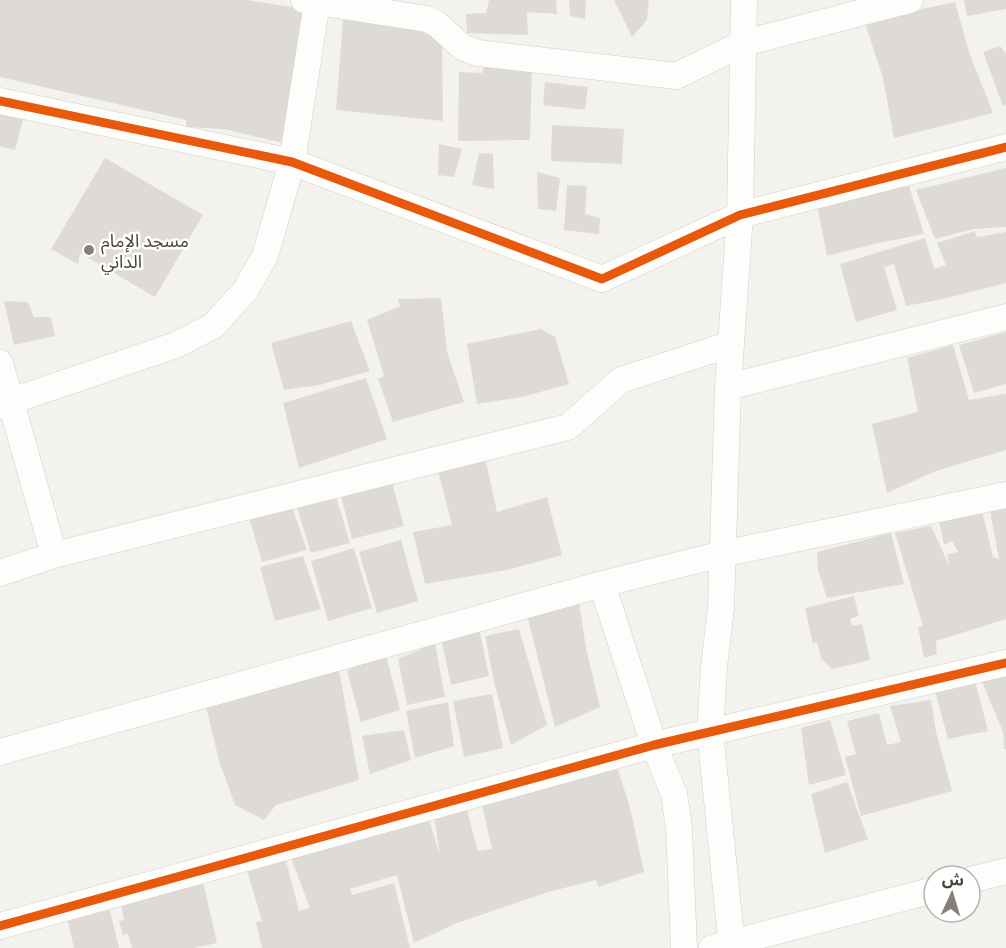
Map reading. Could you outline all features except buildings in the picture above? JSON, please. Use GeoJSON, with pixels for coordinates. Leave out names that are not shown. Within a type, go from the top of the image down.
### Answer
{"type":"FeatureCollection","features":[{"type":"Feature","properties":{"kind":"street"},"geometry":{"type":"LineString","coordinates":[[744,0],[740,215],[728,387],[721,608],[710,731],[725,946],[922,893]]}},
{"type":"Feature","properties":{"kind":"street"},"geometry":{"type":"LineString","coordinates":[[5,404],[176,345],[213,326],[245,291],[265,256],[292,162],[319,1],[427,19],[438,24],[462,47],[478,53],[676,76],[744,42],[910,0]]}},
{"type":"Feature","properties":{"kind":"street"},"geometry":{"type":"LineString","coordinates":[[0,101],[292,162],[602,279],[740,215],[1006,147]]}},
{"type":"Feature","properties":{"kind":"street"},"geometry":{"type":"LineString","coordinates":[[728,387],[1006,317]]}},
{"type":"Feature","properties":{"kind":"street"},"geometry":{"type":"LineString","coordinates":[[0,573],[54,555],[568,427],[621,380],[731,344]]}},
{"type":"Feature","properties":{"kind":"street"},"geometry":{"type":"LineString","coordinates":[[0,363],[5,404],[54,555]]}},
{"type":"Feature","properties":{"kind":"street"},"geometry":{"type":"LineString","coordinates":[[0,752],[602,584],[722,554],[1006,495]]}},
{"type":"Feature","properties":{"kind":"street"},"geometry":{"type":"LineString","coordinates":[[602,584],[654,745],[674,794],[679,828],[684,948]]}},
{"type":"Feature","properties":{"kind":"street"},"geometry":{"type":"LineString","coordinates":[[0,926],[654,745],[1006,663]]}},
{"type":"Feature","properties":{"kind":"street"},"geometry":{"type":"LineString","coordinates":[[982,877],[1006,871]]}},
{"type":"Feature","properties":{"kind":"street"},"geometry":{"type":"LineString","coordinates":[[0,942],[2,948]]}},
{"type":"Feature","properties":{"kind":"cycle path"},"geometry":{"type":"LineString","coordinates":[[0,101],[292,162],[602,279],[740,215],[1006,147]]}},
{"type":"Feature","properties":{"kind":"cycle path"},"geometry":{"type":"LineString","coordinates":[[0,926],[654,745],[1006,663]]}},
{"type":"Feature","properties":{"kind":"place","name":"مسجد الإمام الداني"},"geometry":{"type":"Point","coordinates":[89,250]}}]}
